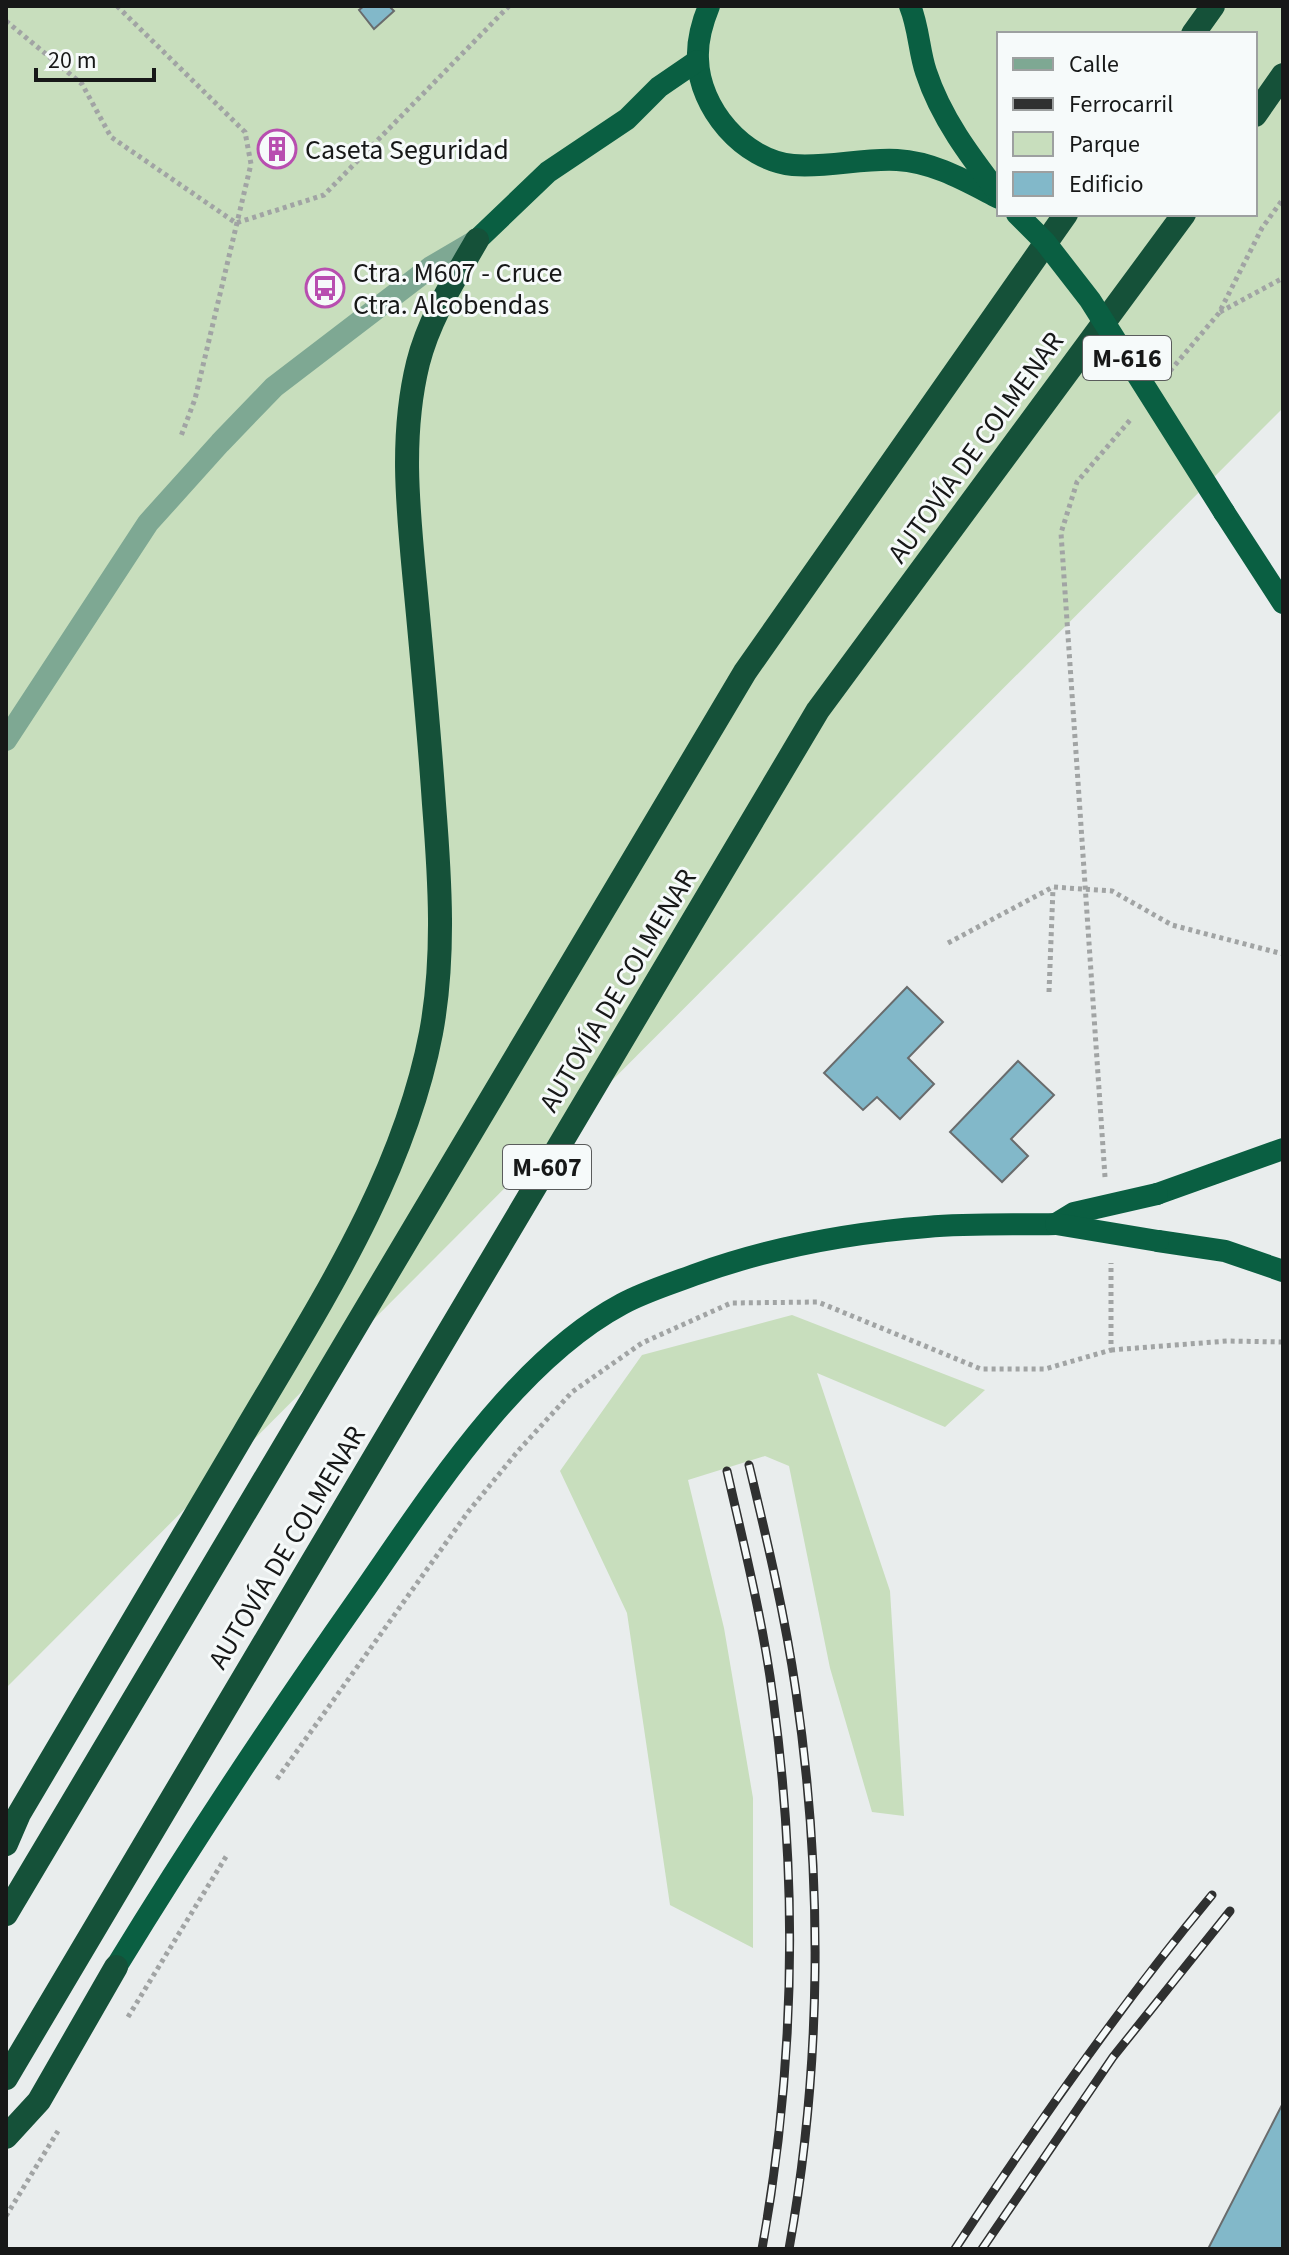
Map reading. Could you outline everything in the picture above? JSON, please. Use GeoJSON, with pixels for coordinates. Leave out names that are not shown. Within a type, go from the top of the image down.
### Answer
{"type":"FeatureCollection","features":[{"type":"Feature","properties":{"kind":"highway"},"geometry":{"type":"LineString","coordinates":[[709,6],[701,27],[697,61],[706,97],[725,128],[754,152],[789,165],[897,160],[942,168],[997,195]]}},
{"type":"Feature","properties":{"kind":"highway"},"geometry":{"type":"LineString","coordinates":[[910,6],[925,71],[953,133],[997,193]]}},
{"type":"Feature","properties":{"kind":"highway"},"geometry":{"type":"LineString","coordinates":[[1194,32],[1213,6]]}},
{"type":"Feature","properties":{"kind":"highway"},"geometry":{"type":"LineString","coordinates":[[6,1844],[19,1814],[279,1374],[361,1228],[393,1158],[416,1095],[431,1034],[439,980],[440,917],[429,739],[406,479],[408,414],[419,359],[438,307],[477,240],[548,172],[627,119],[659,87],[697,61]]}},
{"type":"Feature","properties":{"kind":"highway"},"geometry":{"type":"LineString","coordinates":[[1257,112],[1283,75]]}},
{"type":"Feature","properties":{"kind":"highway","name":"M-616"},"geometry":{"type":"LineString","coordinates":[[1019,216],[1045,242],[1090,300],[1283,603]]}},
{"type":"Feature","properties":{"kind":"highway","name":"AUTOVÍA DE COLMENAR"},"geometry":{"type":"LineString","coordinates":[[6,1914],[745,672],[1065,216]]}},
{"type":"Feature","properties":{"kind":"highway","name":"AUTOVÍA DE COLMENAR"},"geometry":{"type":"LineString","coordinates":[[6,2078],[818,710],[1183,216]]}},
{"type":"Feature","properties":{"kind":"highway"},"geometry":{"type":"LineString","coordinates":[[1056,1224],[1074,1213],[1157,1194],[1283,1149]]}},
{"type":"Feature","properties":{"kind":"highway"},"geometry":{"type":"LineString","coordinates":[[6,2137],[39,2101],[116,1967],[327,1644],[419,1512],[482,1429],[565,1343],[622,1304],[728,1263],[782,1248],[850,1235],[929,1226],[1056,1224],[1225,1251],[1283,1271]]}},
{"type":"Feature","properties":{"kind":"street"},"geometry":{"type":"LineString","coordinates":[[6,740],[148,523],[220,443],[274,387],[431,267],[477,240]]}},
{"type":"Feature","properties":{"kind":"path"},"geometry":{"type":"LineString","coordinates":[[117,6],[245,132],[251,164],[195,399],[180,440]]}},
{"type":"Feature","properties":{"kind":"path"},"geometry":{"type":"LineString","coordinates":[[236,223],[324,195],[509,6]]}},
{"type":"Feature","properties":{"kind":"path"},"geometry":{"type":"LineString","coordinates":[[6,21],[82,84],[111,137],[236,223]]}},
{"type":"Feature","properties":{"kind":"path"},"geometry":{"type":"LineString","coordinates":[[1161,382],[1219,313],[1262,228],[1283,199]]}},
{"type":"Feature","properties":{"kind":"path"},"geometry":{"type":"LineString","coordinates":[[1219,313],[1283,278]]}},
{"type":"Feature","properties":{"kind":"path"},"geometry":{"type":"LineString","coordinates":[[1103,1135],[1061,533],[1077,482],[1132,417]]}},
{"type":"Feature","properties":{"kind":"path"},"geometry":{"type":"LineString","coordinates":[[1049,992],[1053,887]]}},
{"type":"Feature","properties":{"kind":"path"},"geometry":{"type":"LineString","coordinates":[[948,943],[1053,887],[1112,891],[1172,925],[1283,954]]}},
{"type":"Feature","properties":{"kind":"path"},"geometry":{"type":"LineString","coordinates":[[1111,1350],[1112,1279]]}},
{"type":"Feature","properties":{"kind":"path"},"geometry":{"type":"LineString","coordinates":[[272,1785],[468,1512],[572,1392],[642,1343],[731,1303],[818,1302],[981,1369],[1045,1369],[1111,1350],[1227,1341],[1283,1342]]}},
{"type":"Feature","properties":{"kind":"path"},"geometry":{"type":"LineString","coordinates":[[122,2027],[229,1852]]}},
{"type":"Feature","properties":{"kind":"path"},"geometry":{"type":"LineString","coordinates":[[6,2216],[64,2122]]}},
{"type":"Feature","properties":{"kind":"green space"},"geometry":{"type":"Polygon","coordinates":[[[6,6],[1283,6],[1283,408],[6,1688],[6,6]]]}},
{"type":"Feature","properties":{"kind":"green space"},"geometry":{"type":"Polygon","coordinates":[[[792,1315],[985,1390],[945,1427],[817,1373],[890,1591],[904,1816],[872,1812],[830,1668],[789,1466],[765,1456],[688,1480],[724,1628],[753,1798],[753,1948],[670,1905],[627,1613],[560,1471],[642,1355],[792,1315]]]}},
{"type":"Feature","properties":{"kind":"building"},"geometry":{"type":"Polygon","coordinates":[[[364,6],[389,6],[394,11],[374,29],[359,10],[364,6]]]}},
{"type":"Feature","properties":{"kind":"building","name":"Caseta Seguridad"},"geometry":{"type":"Polygon","coordinates":[[[270,135],[287,136],[284,163],[267,162],[270,135]]]}},
{"type":"Feature","properties":{"kind":"building"},"geometry":{"type":"Polygon","coordinates":[[[907,987],[943,1022],[908,1058],[934,1084],[900,1119],[877,1097],[863,1110],[824,1073],[907,987]]]}},
{"type":"Feature","properties":{"kind":"building"},"geometry":{"type":"Polygon","coordinates":[[[1018,1061],[1054,1095],[1011,1139],[1028,1156],[1002,1182],[950,1132],[1018,1061]]]}},
{"type":"Feature","properties":{"kind":"building"},"geometry":{"type":"Polygon","coordinates":[[[1283,2103],[1283,2249],[1208,2249],[1283,2103]]]}},
{"type":"Feature","properties":{"kind":"railway"},"geometry":{"type":"LineString","coordinates":[[749,1465],[792,1663],[811,1831],[815,1971],[813,2041],[808,2111],[789,2249]]}},
{"type":"Feature","properties":{"kind":"railway"},"geometry":{"type":"LineString","coordinates":[[727,1471],[769,1669],[786,1836],[789,1905],[787,2042],[773,2180],[762,2249]]}},
{"type":"Feature","properties":{"kind":"railway"},"geometry":{"type":"LineString","coordinates":[[955,2249],[1079,2068],[1212,1895]]}},
{"type":"Feature","properties":{"kind":"railway"},"geometry":{"type":"LineString","coordinates":[[982,2249],[1113,2057],[1230,1911]]}},
{"type":"Feature","properties":{"kind":"place","name":"Caseta Seguridad"},"geometry":{"type":"Point","coordinates":[277,149]}},
{"type":"Feature","properties":{"kind":"place","name":"Ctra. M607 - Cruce Ctra. Alcobendas"},"geometry":{"type":"Point","coordinates":[325,288]}}]}
